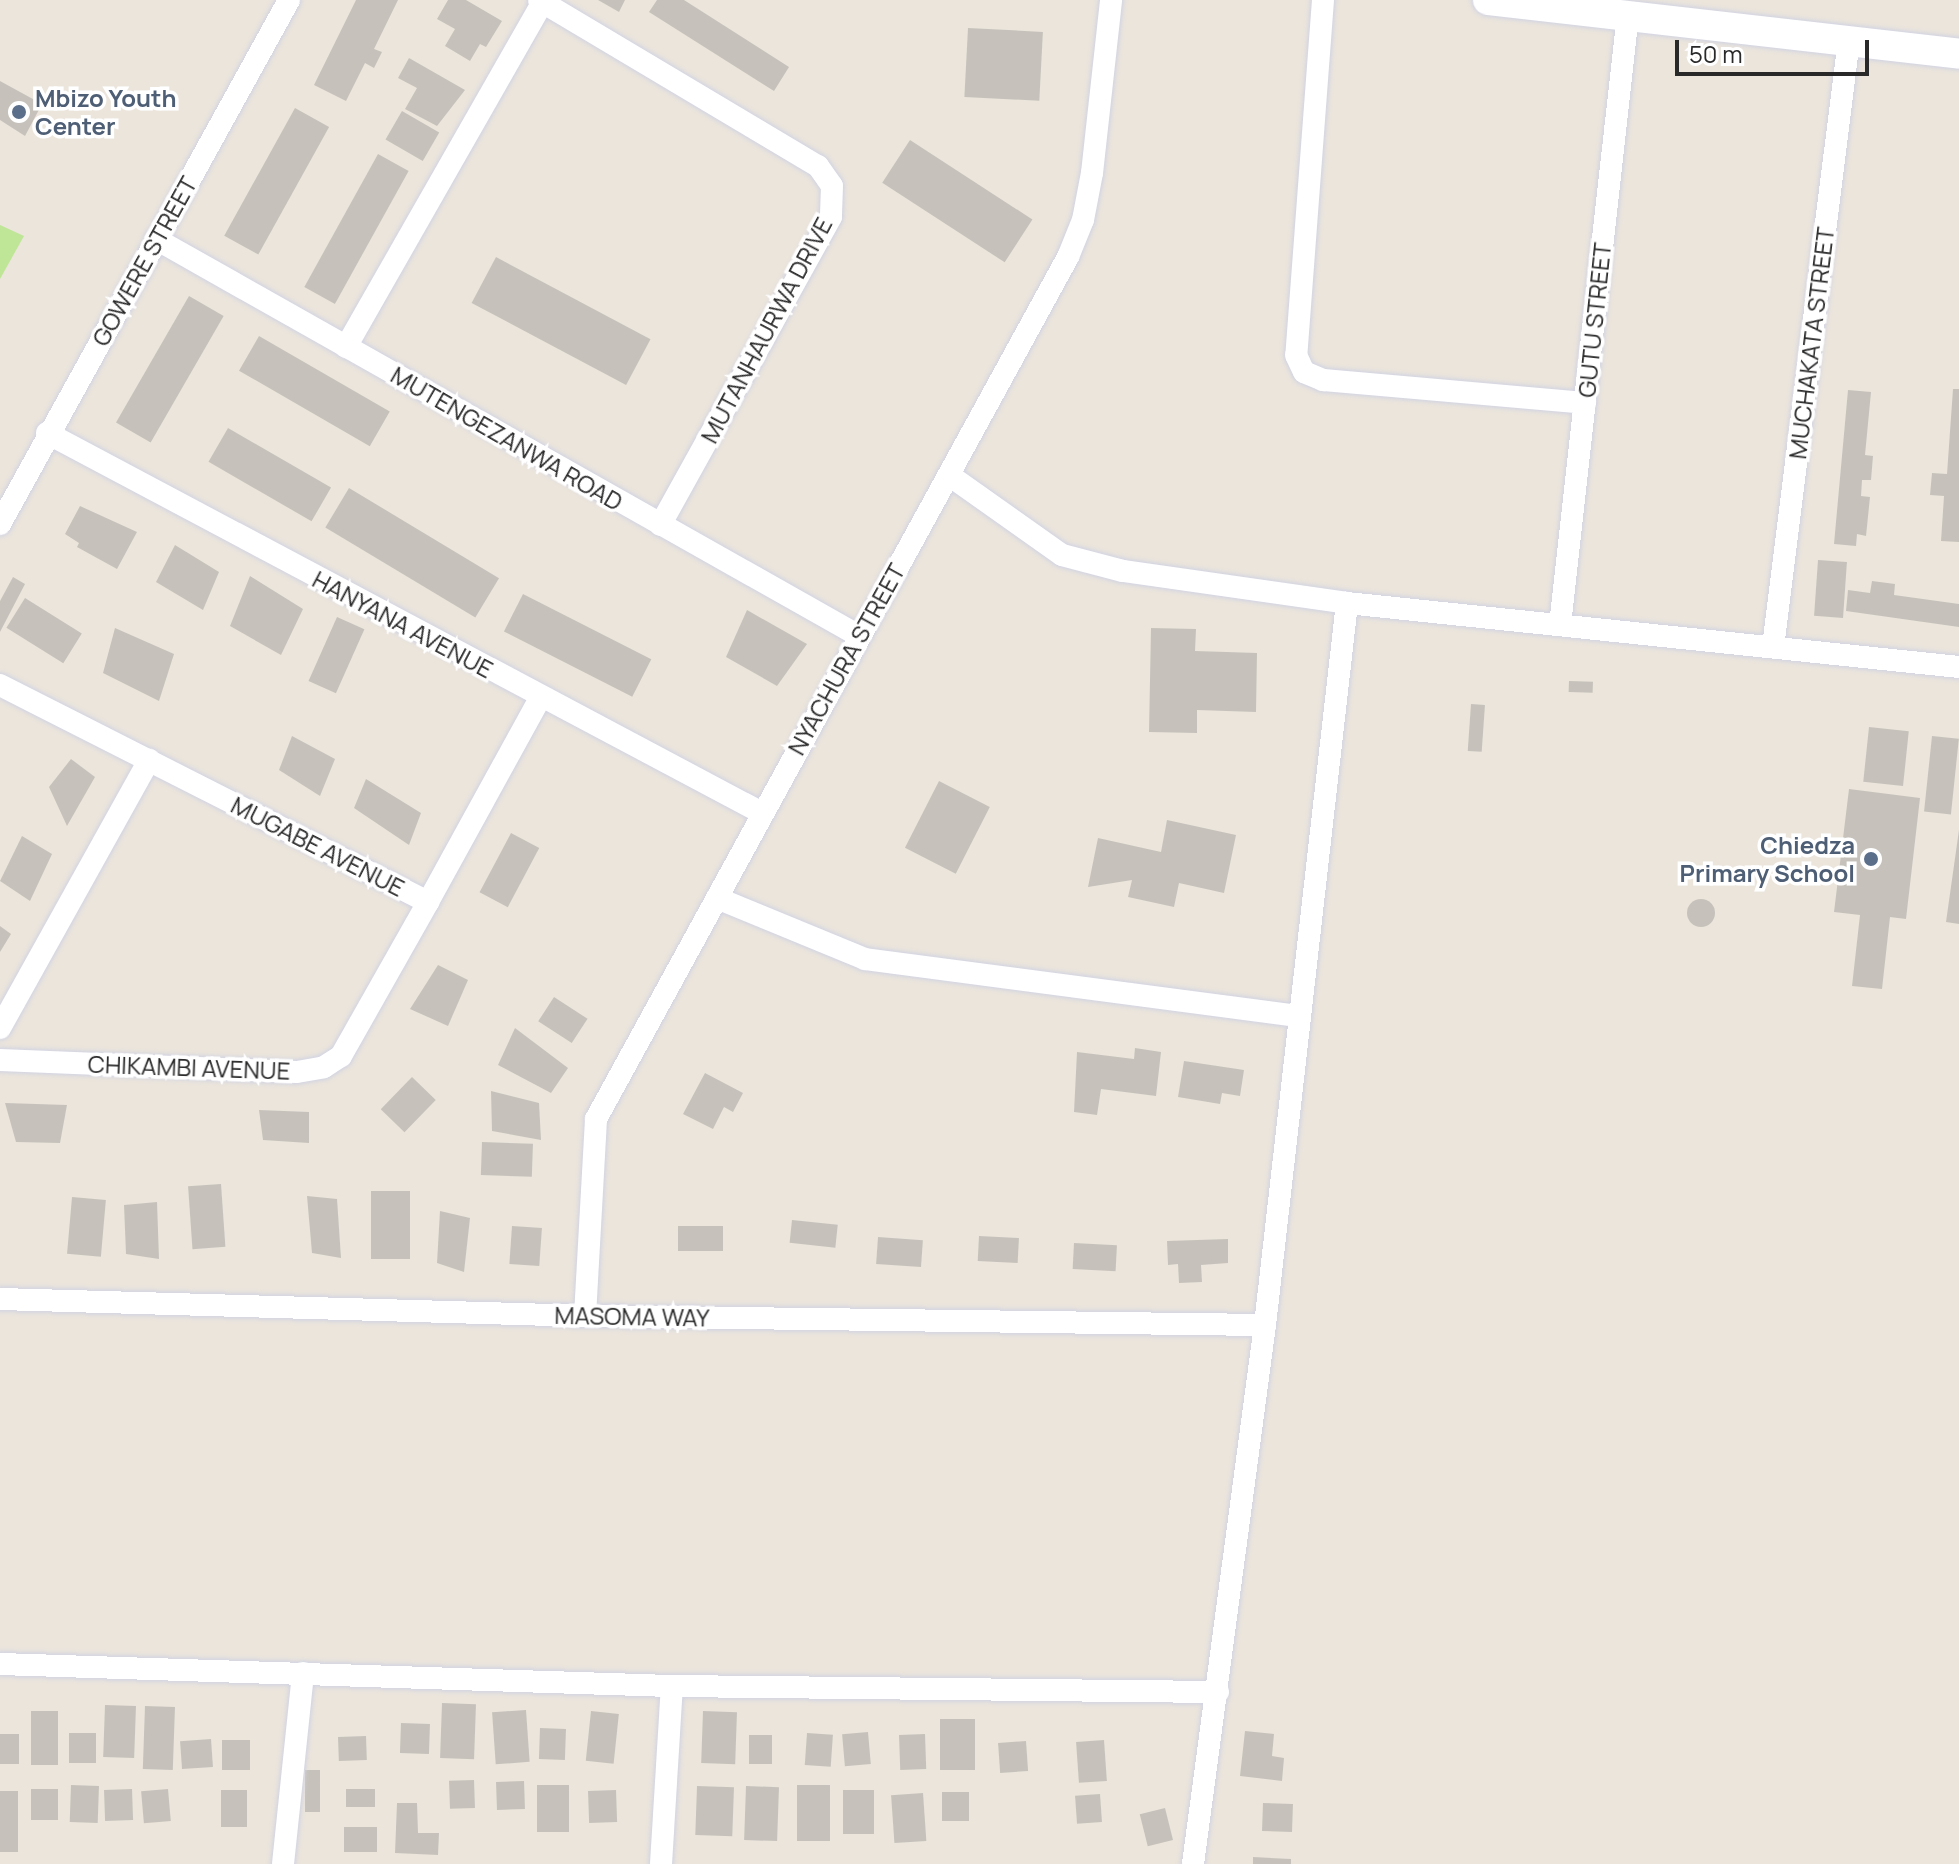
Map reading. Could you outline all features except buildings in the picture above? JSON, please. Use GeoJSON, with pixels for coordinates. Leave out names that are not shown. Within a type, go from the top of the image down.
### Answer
{"type":"FeatureCollection","features":[{"type":"Feature","properties":{"kind":"street","name":"GOWERE STREET"},"geometry":{"type":"LineString","coordinates":[[0,524],[47,433],[289,0]]}},
{"type":"Feature","properties":{"kind":"street","name":"NYACHURA STREET"},"geometry":{"type":"LineString","coordinates":[[585,1316],[596,1119],[717,898],[760,812],[1068,257],[1083,220],[1111,0]]}},
{"type":"Feature","properties":{"kind":"street"},"geometry":{"type":"LineString","coordinates":[[1323,0],[1296,355],[1304,372],[1323,380],[1585,403]]}},
{"type":"Feature","properties":{"kind":"street"},"geometry":{"type":"LineString","coordinates":[[1488,0],[1959,54]]}},
{"type":"Feature","properties":{"kind":"street"},"geometry":{"type":"LineString","coordinates":[[346,347],[541,1]]}},
{"type":"Feature","properties":{"kind":"street","name":"MUTANHAURWA DRIVE"},"geometry":{"type":"LineString","coordinates":[[541,1],[818,166],[832,186],[831,217],[660,525]]}},
{"type":"Feature","properties":{"kind":"street","name":"GUTU STREET"},"geometry":{"type":"LineString","coordinates":[[1560,625],[1628,14]]}},
{"type":"Feature","properties":{"kind":"street","name":"MUCHAKATA STREET"},"geometry":{"type":"LineString","coordinates":[[1773,647],[1849,39]]}},
{"type":"Feature","properties":{"kind":"street","name":"MUTENGEZANWA ROAD"},"geometry":{"type":"LineString","coordinates":[[156,239],[859,636]]}},
{"type":"Feature","properties":{"kind":"street","name":"HANYANA AVENUE"},"geometry":{"type":"LineString","coordinates":[[47,433],[540,698],[760,812]]}},
{"type":"Feature","properties":{"kind":"street"},"geometry":{"type":"LineString","coordinates":[[949,475],[1062,555],[1123,571],[1347,603],[1959,667]]}},
{"type":"Feature","properties":{"kind":"street"},"geometry":{"type":"LineString","coordinates":[[1193,1864],[1265,1325],[1347,603]]}},
{"type":"Feature","properties":{"kind":"street","name":"MUGABE AVENUE"},"geometry":{"type":"LineString","coordinates":[[0,685],[428,902],[540,698]]}},
{"type":"Feature","properties":{"kind":"street"},"geometry":{"type":"LineString","coordinates":[[0,1028],[149,760]]}},
{"type":"Feature","properties":{"kind":"street"},"geometry":{"type":"LineString","coordinates":[[717,898],[865,959],[1298,1016]]}},
{"type":"Feature","properties":{"kind":"street","name":"CHIKAMBI AVENUE"},"geometry":{"type":"LineString","coordinates":[[0,1060],[297,1072],[324,1067],[341,1056],[428,902]]}},
{"type":"Feature","properties":{"kind":"street","name":"MASOMA WAY"},"geometry":{"type":"LineString","coordinates":[[0,1299],[585,1316],[1265,1325]]}},
{"type":"Feature","properties":{"kind":"street"},"geometry":{"type":"LineString","coordinates":[[0,1664],[672,1686],[1218,1692]]}},
{"type":"Feature","properties":{"kind":"street"},"geometry":{"type":"LineString","coordinates":[[283,1864],[303,1673]]}},
{"type":"Feature","properties":{"kind":"street"},"geometry":{"type":"LineString","coordinates":[[661,1864],[672,1686]]}},
{"type":"Feature","properties":{"kind":"green space"},"geometry":{"type":"Polygon","coordinates":[[[0,225],[24,236],[0,279],[0,225]]]}},
{"type":"Feature","properties":{"kind":"place","name":"Mbizo Youth Center"},"geometry":{"type":"Point","coordinates":[19,112]}},
{"type":"Feature","properties":{"kind":"place","name":"Chiedza Primary School"},"geometry":{"type":"Point","coordinates":[1871,859]}}]}
